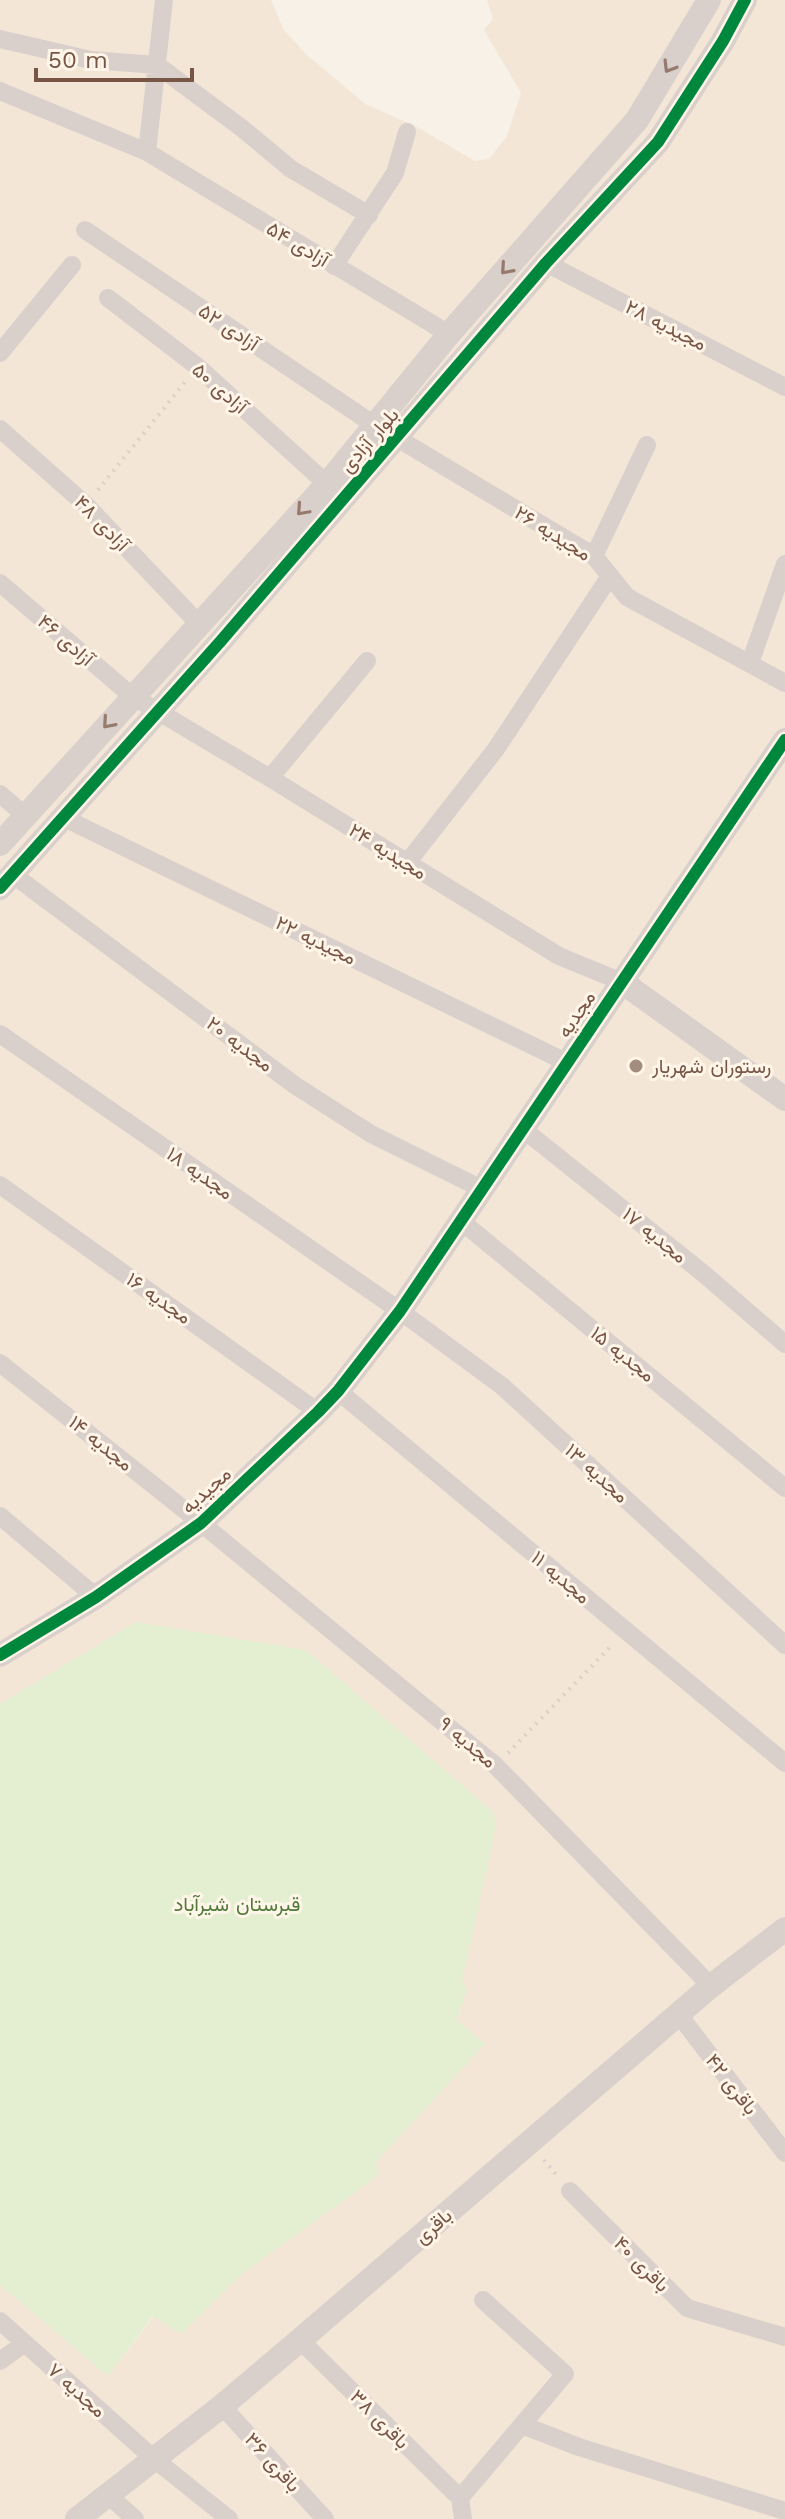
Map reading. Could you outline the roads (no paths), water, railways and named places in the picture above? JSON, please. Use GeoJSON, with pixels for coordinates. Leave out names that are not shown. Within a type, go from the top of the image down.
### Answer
{"type":"FeatureCollection","features":[{"type":"Feature","properties":{"kind":"street"},"geometry":{"type":"LineString","coordinates":[[147,152],[164,0]]}},
{"type":"Feature","properties":{"kind":"street","name":"بلوار آزادی"},"geometry":{"type":"LineString","coordinates":[[0,844],[327,484],[449,334],[637,120],[707,0]]}},
{"type":"Feature","properties":{"kind":"street","name":"بلوار آزادی"},"geometry":{"type":"LineString","coordinates":[[6,881],[220,642],[546,263],[658,142],[723,41],[745,0]]}},
{"type":"Feature","properties":{"kind":"street"},"geometry":{"type":"LineString","coordinates":[[0,39],[91,60],[157,65],[291,169],[369,215]]}},
{"type":"Feature","properties":{"kind":"street","name":"آزادی ۵۴"},"geometry":{"type":"LineString","coordinates":[[0,91],[147,152],[449,334]]}},
{"type":"Feature","properties":{"kind":"street"},"geometry":{"type":"LineString","coordinates":[[334,266],[395,173],[407,132]]}},
{"type":"Feature","properties":{"kind":"street"},"geometry":{"type":"LineString","coordinates":[[562,204],[583,222]]}},
{"type":"Feature","properties":{"kind":"street","name":"آزادی ۵۲"},"geometry":{"type":"LineString","coordinates":[[85,230],[373,424]]}},
{"type":"Feature","properties":{"kind":"street","name":"مجیدیه ۲۸"},"geometry":{"type":"LineString","coordinates":[[546,263],[785,387]]}},
{"type":"Feature","properties":{"kind":"street"},"geometry":{"type":"LineString","coordinates":[[0,353],[72,265]]}},
{"type":"Feature","properties":{"kind":"street","name":"آزادی ۵۰"},"geometry":{"type":"LineString","coordinates":[[108,298],[198,367],[327,484]]}},
{"type":"Feature","properties":{"kind":"street"},"geometry":{"type":"LineString","coordinates":[[373,424],[397,438]]}},
{"type":"Feature","properties":{"kind":"street","name":"آزادی ۴۸"},"geometry":{"type":"LineString","coordinates":[[0,429],[86,505],[199,624]]}},
{"type":"Feature","properties":{"kind":"street","name":"مجیدیه ۲۶"},"geometry":{"type":"LineString","coordinates":[[397,438],[594,556],[627,597],[785,683]]}},
{"type":"Feature","properties":{"kind":"street"},"geometry":{"type":"LineString","coordinates":[[594,556],[647,445]]}},
{"type":"Feature","properties":{"kind":"street"},"geometry":{"type":"LineString","coordinates":[[750,663],[785,564]]}},
{"type":"Feature","properties":{"kind":"street"},"geometry":{"type":"LineString","coordinates":[[407,863],[496,749],[610,576]]}},
{"type":"Feature","properties":{"kind":"street","name":"آزادی ۴۶"},"geometry":{"type":"LineString","coordinates":[[0,583],[132,696],[158,712]]}},
{"type":"Feature","properties":{"kind":"street"},"geometry":{"type":"LineString","coordinates":[[199,624],[220,642]]}},
{"type":"Feature","properties":{"kind":"street"},"geometry":{"type":"LineString","coordinates":[[270,778],[367,661]]}},
{"type":"Feature","properties":{"kind":"street","name":"مجیدیه ۲۴"},"geometry":{"type":"LineString","coordinates":[[158,712],[559,956],[622,982]]}},
{"type":"Feature","properties":{"kind":"street","name":"مجدیه"},"geometry":{"type":"LineString","coordinates":[[400,1311],[785,740]]}},
{"type":"Feature","properties":{"kind":"street"},"geometry":{"type":"LineString","coordinates":[[0,794],[26,816]]}},
{"type":"Feature","properties":{"kind":"street","name":"مجیدیه ۲۲"},"geometry":{"type":"LineString","coordinates":[[64,818],[568,1063]]}},
{"type":"Feature","properties":{"kind":"street","name":"مجدیه ۲۰"},"geometry":{"type":"LineString","coordinates":[[6,881],[296,1086],[371,1134],[482,1189]]}},
{"type":"Feature","properties":{"kind":"street"},"geometry":{"type":"LineString","coordinates":[[622,982],[785,1099]]}},
{"type":"Feature","properties":{"kind":"street","name":"مجدیه ۱۸"},"geometry":{"type":"LineString","coordinates":[[0,1034],[400,1311]]}},
{"type":"Feature","properties":{"kind":"street","name":"مجدیه ۱۷"},"geometry":{"type":"LineString","coordinates":[[523,1129],[704,1274],[785,1344]]}},
{"type":"Feature","properties":{"kind":"street","name":"مجدیه ۱۶"},"geometry":{"type":"LineString","coordinates":[[0,1185],[318,1412]]}},
{"type":"Feature","properties":{"kind":"street","name":"مجدیه ۱۵"},"geometry":{"type":"LineString","coordinates":[[461,1221],[785,1488]]}},
{"type":"Feature","properties":{"kind":"street","name":"مجیدیه"},"geometry":{"type":"LineString","coordinates":[[0,1655],[96,1597],[201,1523],[338,1391],[400,1311]]}},
{"type":"Feature","properties":{"kind":"street","name":"مجدیه ۱۳"},"geometry":{"type":"LineString","coordinates":[[400,1311],[502,1386],[785,1645]]}},
{"type":"Feature","properties":{"kind":"street","name":"مجدیه ۱۴"},"geometry":{"type":"LineString","coordinates":[[0,1363],[201,1523]]}},
{"type":"Feature","properties":{"kind":"street","name":"مجدیه ۱۱"},"geometry":{"type":"LineString","coordinates":[[338,1391],[785,1763]]}},
{"type":"Feature","properties":{"kind":"street"},"geometry":{"type":"LineString","coordinates":[[0,1516],[96,1597]]}},
{"type":"Feature","properties":{"kind":"street","name":"مجدیه ۹"},"geometry":{"type":"LineString","coordinates":[[201,1523],[496,1766],[711,1986]]}},
{"type":"Feature","properties":{"kind":"street","name":"باقری"},"geometry":{"type":"LineString","coordinates":[[77,2519],[222,2406],[711,1986],[785,1929]]}},
{"type":"Feature","properties":{"kind":"street","name":"باقری ۴۲"},"geometry":{"type":"LineString","coordinates":[[679,2015],[785,2153]]}},
{"type":"Feature","properties":{"kind":"street","name":"باقری ۴۰"},"geometry":{"type":"LineString","coordinates":[[570,2191],[687,2308],[785,2337]]}},
{"type":"Feature","properties":{"kind":"street"},"geometry":{"type":"LineString","coordinates":[[463,2519],[460,2498],[565,2374],[483,2300]]}},
{"type":"Feature","properties":{"kind":"street","name":"مجدیه ۷"},"geometry":{"type":"LineString","coordinates":[[0,2321],[153,2458],[229,2519]]}},
{"type":"Feature","properties":{"kind":"street","name":"باقری ۳۸"},"geometry":{"type":"LineString","coordinates":[[300,2340],[460,2498]]}},
{"type":"Feature","properties":{"kind":"street"},"geometry":{"type":"LineString","coordinates":[[0,2361],[25,2343]]}},
{"type":"Feature","properties":{"kind":"street","name":"باقری ۳۶"},"geometry":{"type":"LineString","coordinates":[[222,2406],[325,2519]]}},
{"type":"Feature","properties":{"kind":"street"},"geometry":{"type":"LineString","coordinates":[[522,2425],[579,2447],[785,2511]]}},
{"type":"Feature","properties":{"kind":"street"},"geometry":{"type":"LineString","coordinates":[[108,2495],[135,2519]]}},
{"type":"Feature","properties":{"kind":"place","name":"رستوران شهریار"},"geometry":{"type":"Point","coordinates":[636,1066]}},
{"type":"Feature","properties":{"kind":"park label","name":"قبرستان شیرآباد"},"geometry":{"type":"Point","coordinates":[237,1904]}}]}
